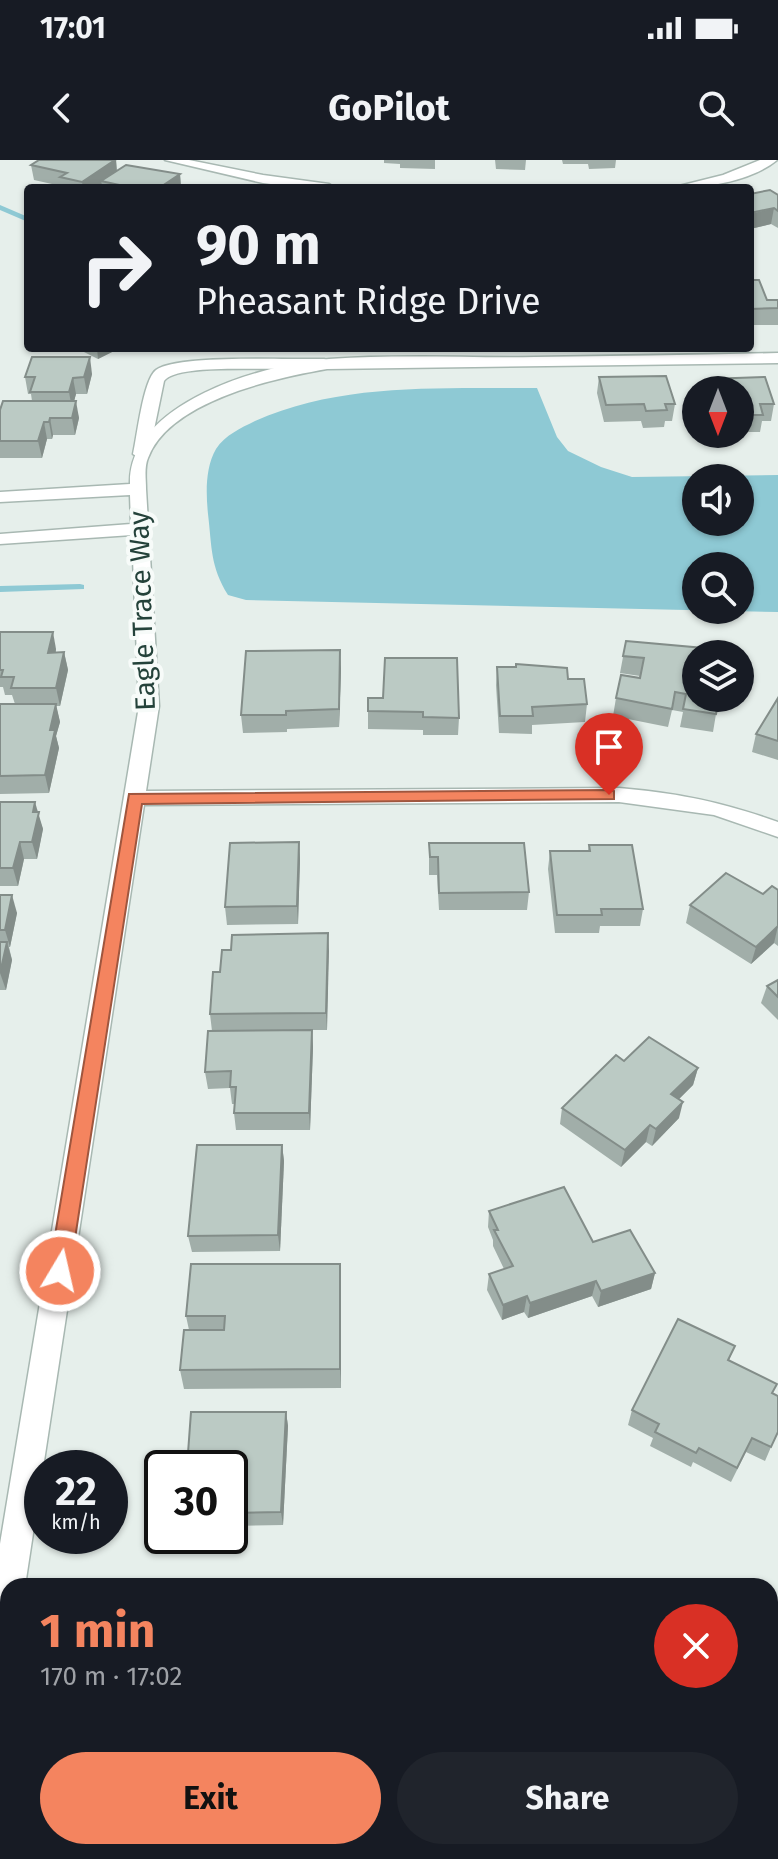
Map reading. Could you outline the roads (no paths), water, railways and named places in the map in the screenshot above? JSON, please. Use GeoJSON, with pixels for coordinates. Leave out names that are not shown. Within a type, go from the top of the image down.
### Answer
{"type":"FeatureCollection","features":[{"type":"Feature","properties":{"kind":"street"},"geometry":{"type":"LineString","coordinates":[[171,160],[195,162],[263,179],[300,184]]}},
{"type":"Feature","properties":{"kind":"street"},"geometry":{"type":"LineString","coordinates":[[697,184],[726,178],[771,160]]}},
{"type":"Feature","properties":{"kind":"street"},"geometry":{"type":"LineString","coordinates":[[141,454],[175,418],[214,395],[279,373],[327,364],[778,358]]}},
{"type":"Feature","properties":{"kind":"street","name":"Eagle Trace Way"},"geometry":{"type":"LineString","coordinates":[[10,1578],[135,798],[150,684],[138,489],[141,454],[156,381],[162,373],[190,366],[327,364]]}},
{"type":"Feature","properties":{"kind":"street"},"geometry":{"type":"LineString","coordinates":[[0,497],[138,489]]}},
{"type":"Feature","properties":{"kind":"street"},"geometry":{"type":"LineString","coordinates":[[0,539],[140,529]]}},
{"type":"Feature","properties":{"kind":"street"},"geometry":{"type":"LineString","coordinates":[[135,798],[619,795],[717,808],[778,830]]}},
{"type":"Feature","properties":{"kind":"water"},"geometry":{"type":"Polygon","coordinates":[[[537,388],[557,437],[568,451],[601,467],[632,477],[682,476],[682,536],[754,536],[754,475],[778,475],[778,612],[754,611],[754,552],[682,552],[682,610],[246,600],[228,595],[213,556],[208,514],[208,473],[212,456],[220,444],[239,429],[288,408],[358,394],[429,389],[537,388]]]}},
{"type":"Feature","properties":{"kind":"waterway"},"geometry":{"type":"LineString","coordinates":[[0,207],[24,218]]}},
{"type":"Feature","properties":{"kind":"waterway"},"geometry":{"type":"LineString","coordinates":[[0,589],[80,587]]}}]}
